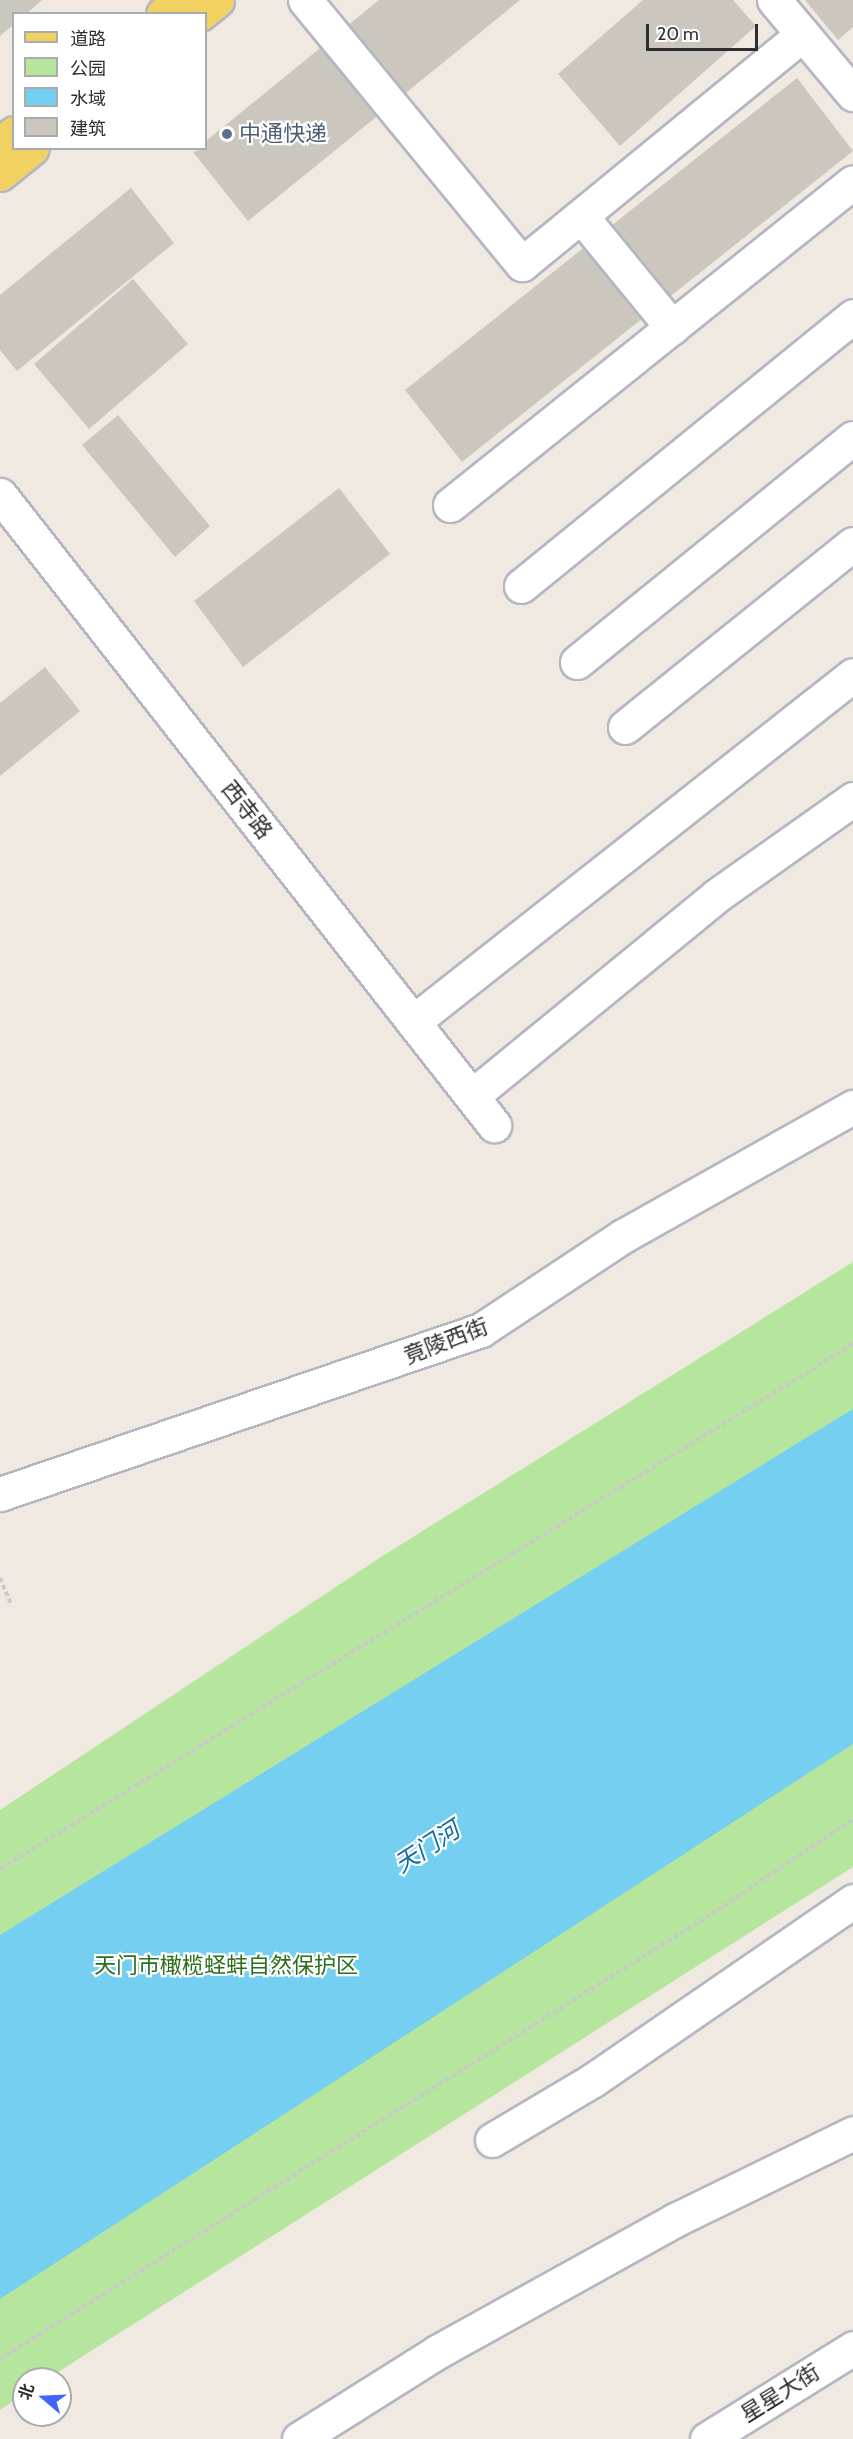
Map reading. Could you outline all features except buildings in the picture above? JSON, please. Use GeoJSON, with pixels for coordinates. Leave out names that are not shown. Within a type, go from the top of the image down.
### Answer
{"type":"FeatureCollection","features":[{"type":"Feature","properties":{"kind":"main road"},"geometry":{"type":"LineString","coordinates":[[165,12],[180,0]]}},
{"type":"Feature","properties":{"kind":"main road"},"geometry":{"type":"LineString","coordinates":[[202,12],[217,0]]}},
{"type":"Feature","properties":{"kind":"main road"},"geometry":{"type":"LineString","coordinates":[[0,144],[12,135]]}},
{"type":"Feature","properties":{"kind":"main road"},"geometry":{"type":"LineString","coordinates":[[0,174],[30,150]]}},
{"type":"Feature","properties":{"kind":"street"},"geometry":{"type":"LineString","coordinates":[[305,0],[522,264],[803,34]]}},
{"type":"Feature","properties":{"kind":"street"},"geometry":{"type":"LineString","coordinates":[[774,0],[853,94]]}},
{"type":"Feature","properties":{"kind":"street"},"geometry":{"type":"LineString","coordinates":[[450,505],[853,182]]}},
{"type":"Feature","properties":{"kind":"street"},"geometry":{"type":"LineString","coordinates":[[581,216],[672,327]]}},
{"type":"Feature","properties":{"kind":"street"},"geometry":{"type":"LineString","coordinates":[[521,586],[853,316]]}},
{"type":"Feature","properties":{"kind":"street"},"geometry":{"type":"LineString","coordinates":[[577,662],[853,438]]}},
{"type":"Feature","properties":{"kind":"street","name":"西寺路"},"geometry":{"type":"LineString","coordinates":[[0,495],[495,1125]]}},
{"type":"Feature","properties":{"kind":"street"},"geometry":{"type":"LineString","coordinates":[[625,727],[853,544]]}},
{"type":"Feature","properties":{"kind":"street"},"geometry":{"type":"LineString","coordinates":[[413,1022],[853,675]]}},
{"type":"Feature","properties":{"kind":"street"},"geometry":{"type":"LineString","coordinates":[[472,1096],[716,896],[853,799]]}},
{"type":"Feature","properties":{"kind":"street","name":"竟陵西街"},"geometry":{"type":"LineString","coordinates":[[0,1494],[481,1330],[623,1236],[853,1107]]}},
{"type":"Feature","properties":{"kind":"street"},"geometry":{"type":"LineString","coordinates":[[492,2140],[593,2080],[853,1901]]}},
{"type":"Feature","properties":{"kind":"street"},"geometry":{"type":"LineString","coordinates":[[299,2439],[437,2352],[675,2220],[853,2133]]}},
{"type":"Feature","properties":{"kind":"street","name":"星星大街"},"geometry":{"type":"LineString","coordinates":[[707,2439],[853,2348]]}},
{"type":"Feature","properties":{"kind":"path"},"geometry":{"type":"LineString","coordinates":[[0,1869],[853,1344]]}},
{"type":"Feature","properties":{"kind":"path"},"geometry":{"type":"LineString","coordinates":[[0,1578],[12,1606]]}},
{"type":"Feature","properties":{"kind":"path"},"geometry":{"type":"LineString","coordinates":[[0,2359],[724,1906],[853,1819]]}},
{"type":"Feature","properties":{"kind":"green space","name":"天门市橄榄蛏蚌自然保护区"},"geometry":{"type":"Polygon","coordinates":[[[853,1262],[853,1867],[66,2367],[12,2367],[12,2402],[0,2410],[0,1810],[381,1557],[853,1262]]]}},
{"type":"Feature","properties":{"kind":"water","name":"天门市橄榄蛏蚌自然保护区"},"geometry":{"type":"Polygon","coordinates":[[[853,1409],[853,1744],[0,2299],[0,1935],[853,1409]]]}},
{"type":"Feature","properties":{"kind":"place","name":"中通快递"},"geometry":{"type":"Point","coordinates":[227,134]}},
{"type":"Feature","properties":{"kind":"water label","name":"天门河"},"geometry":{"type":"Point","coordinates":[427,1847]}}]}
